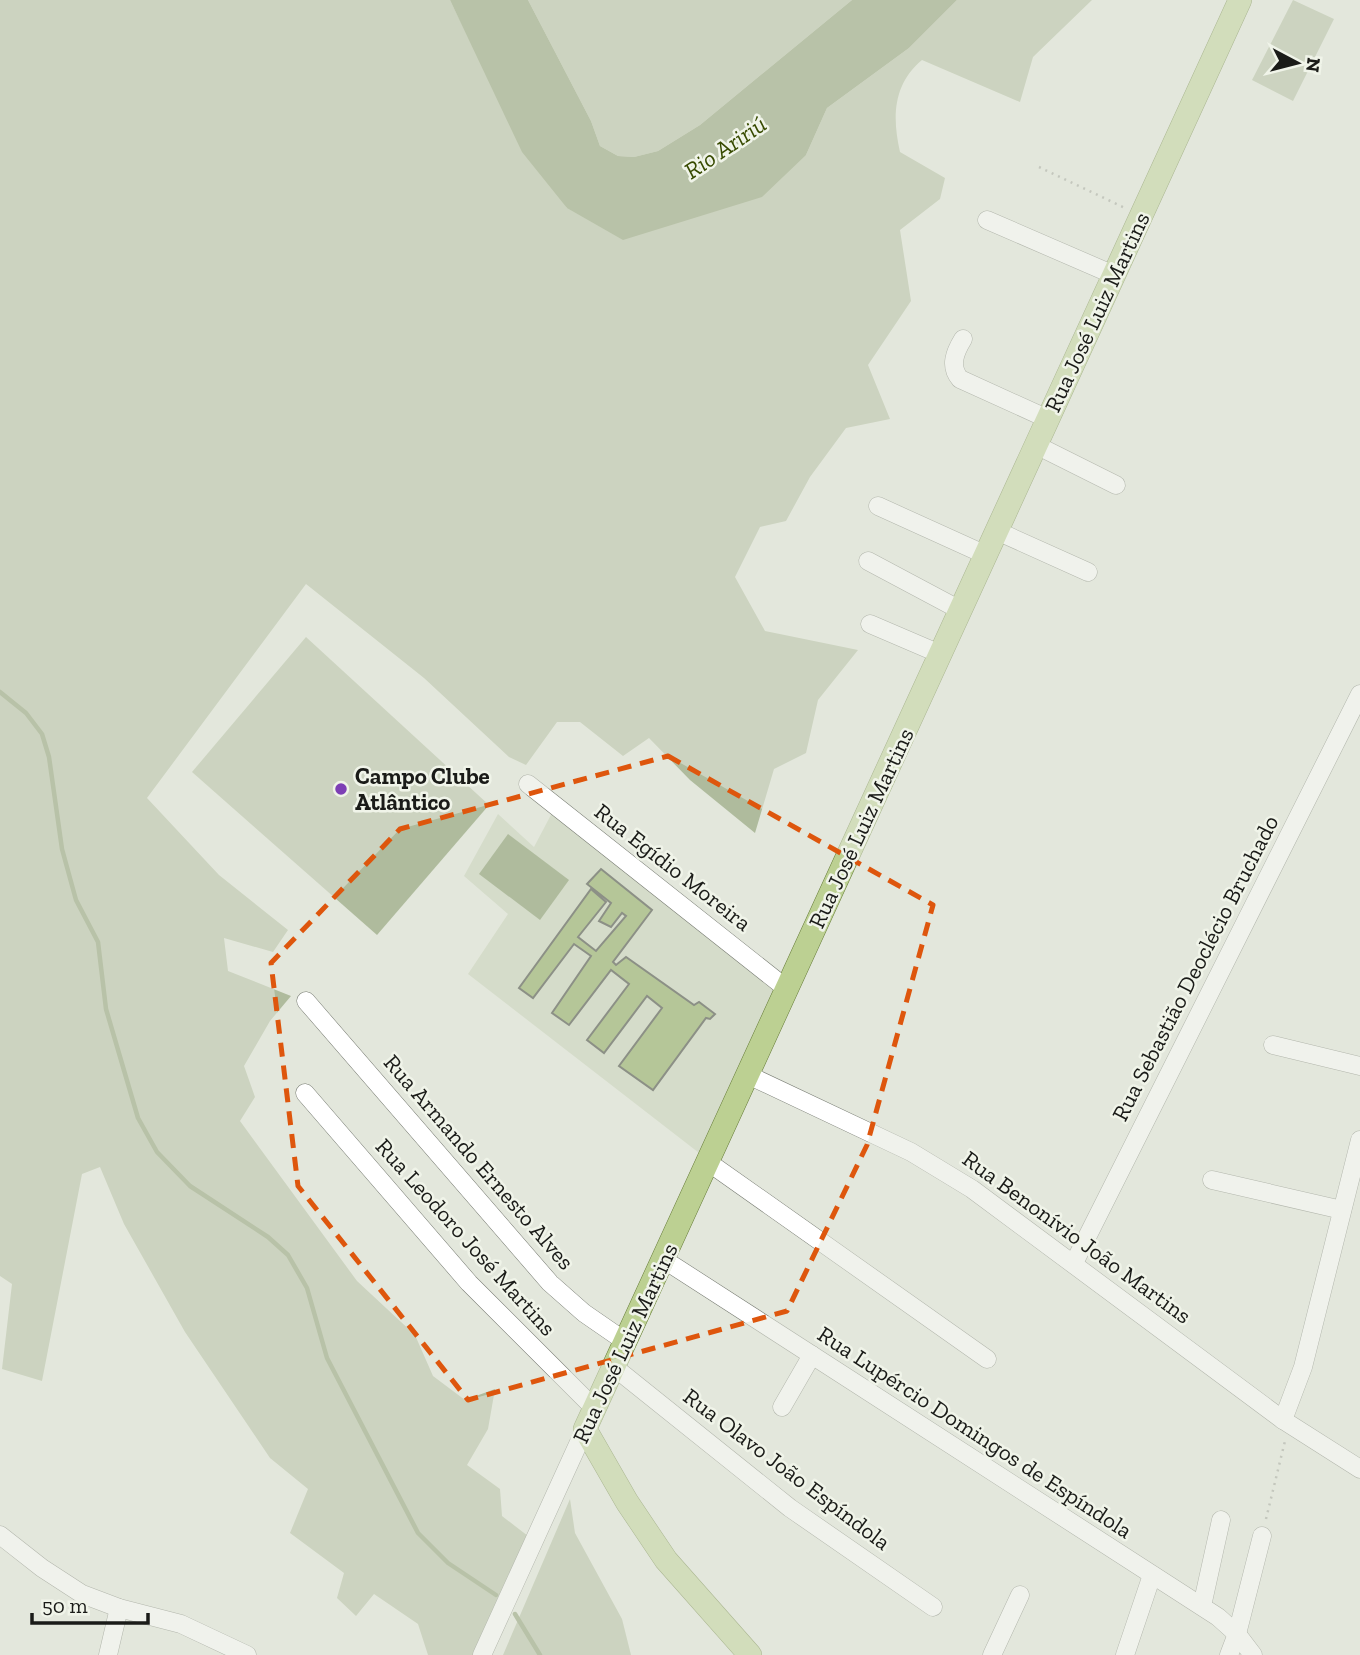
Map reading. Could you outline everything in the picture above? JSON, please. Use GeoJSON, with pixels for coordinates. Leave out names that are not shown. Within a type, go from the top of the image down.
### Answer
{"type":"FeatureCollection","features":[{"type":"Feature","properties":{"kind":"main road","name":"Rua José Luiz Martins"},"geometry":{"type":"LineString","coordinates":[[590,1419],[1240,0]]}},
{"type":"Feature","properties":{"kind":"main road"},"geometry":{"type":"LineString","coordinates":[[590,1419],[626,1502],[666,1560],[750,1655]]}},
{"type":"Feature","properties":{"kind":"street"},"geometry":{"type":"LineString","coordinates":[[987,220],[1114,275]]}},
{"type":"Feature","properties":{"kind":"street"},"geometry":{"type":"LineString","coordinates":[[963,339],[954,360],[956,373],[961,379],[1048,419]]}},
{"type":"Feature","properties":{"kind":"street"},"geometry":{"type":"LineString","coordinates":[[1036,445],[1116,485]]}},
{"type":"Feature","properties":{"kind":"street"},"geometry":{"type":"LineString","coordinates":[[878,506],[986,555]]}},
{"type":"Feature","properties":{"kind":"street"},"geometry":{"type":"LineString","coordinates":[[997,531],[1088,572]]}},
{"type":"Feature","properties":{"kind":"street"},"geometry":{"type":"LineString","coordinates":[[868,561],[960,610]]}},
{"type":"Feature","properties":{"kind":"street"},"geometry":{"type":"LineString","coordinates":[[870,624],[940,654]]}},
{"type":"Feature","properties":{"kind":"street","name":"Rua Sebastião Deoclécio Bruchado"},"geometry":{"type":"LineString","coordinates":[[1074,1263],[1360,694]]}},
{"type":"Feature","properties":{"kind":"street","name":"Rua Egídio Moreira"},"geometry":{"type":"LineString","coordinates":[[528,784],[787,989]]}},
{"type":"Feature","properties":{"kind":"street","name":"Rua Armando Ernesto Alves"},"geometry":{"type":"LineString","coordinates":[[306,1001],[550,1283],[584,1313],[626,1342]]}},
{"type":"Feature","properties":{"kind":"street"},"geometry":{"type":"LineString","coordinates":[[1273,1045],[1360,1066]]}},
{"type":"Feature","properties":{"kind":"street","name":"Rua Benonívio João Martins"},"geometry":{"type":"LineString","coordinates":[[748,1075],[941,1169],[1074,1263],[1286,1422],[1360,1469]]}},
{"type":"Feature","properties":{"kind":"street","name":"Rua Leodoro José Martins"},"geometry":{"type":"LineString","coordinates":[[305,1093],[590,1419]]}},
{"type":"Feature","properties":{"kind":"street"},"geometry":{"type":"LineString","coordinates":[[1286,1422],[1303,1367],[1360,1140]]}},
{"type":"Feature","properties":{"kind":"street"},"geometry":{"type":"LineString","coordinates":[[708,1162],[987,1359]]}},
{"type":"Feature","properties":{"kind":"street"},"geometry":{"type":"LineString","coordinates":[[1213,1180],[1342,1210]]}},
{"type":"Feature","properties":{"kind":"street","name":"Rua Lupércio Domingos de Espíndola"},"geometry":{"type":"LineString","coordinates":[[663,1259],[1202,1606],[1237,1634],[1253,1655]]}},
{"type":"Feature","properties":{"kind":"street"},"geometry":{"type":"LineString","coordinates":[[782,1407],[812,1355]]}},
{"type":"Feature","properties":{"kind":"street","name":"Rua Olavo João Espíndola"},"geometry":{"type":"LineString","coordinates":[[614,1367],[790,1508],[933,1607]]}},
{"type":"Feature","properties":{"kind":"street","name":"Rua José Luiz Martins"},"geometry":{"type":"LineString","coordinates":[[482,1655],[590,1419]]}},
{"type":"Feature","properties":{"kind":"street"},"geometry":{"type":"LineString","coordinates":[[1202,1606],[1221,1520]]}},
{"type":"Feature","properties":{"kind":"street"},"geometry":{"type":"LineString","coordinates":[[0,1535],[62,1582],[120,1608],[181,1624],[247,1655]]}},
{"type":"Feature","properties":{"kind":"street"},"geometry":{"type":"LineString","coordinates":[[1229,1655],[1262,1536]]}},
{"type":"Feature","properties":{"kind":"street"},"geometry":{"type":"LineString","coordinates":[[1125,1655],[1152,1575]]}},
{"type":"Feature","properties":{"kind":"street"},"geometry":{"type":"LineString","coordinates":[[992,1655],[1020,1595]]}},
{"type":"Feature","properties":{"kind":"street"},"geometry":{"type":"LineString","coordinates":[[108,1655],[120,1608]]}},
{"type":"Feature","properties":{"kind":"path"},"geometry":{"type":"LineString","coordinates":[[1039,167],[1141,216]]}},
{"type":"Feature","properties":{"kind":"path"},"geometry":{"type":"LineString","coordinates":[[1262,1536],[1286,1422]]}},
{"type":"Feature","properties":{"kind":"highlighted area"},"geometry":{"type":"Polygon","coordinates":[[[668,756],[933,905],[867,1145],[787,1311],[468,1400],[298,1186],[271,963],[400,829],[668,756]]]}},
{"type":"Feature","properties":{"kind":"shaded area"},"geometry":{"type":"Polygon","coordinates":[[[0,0],[450,0],[483,67],[567,208],[806,155],[827,108],[909,48],[957,0],[1092,0],[1033,57],[1020,102],[922,60],[912,69],[900,90],[896,126],[900,152],[945,178],[940,199],[900,230],[911,301],[868,365],[890,419],[846,428],[810,477],[786,521],[760,527],[735,577],[765,631],[858,650],[818,700],[806,753],[774,769],[755,833],[690,780],[649,738],[623,756],[580,722],[557,722],[526,765],[509,757],[424,678],[306,584],[147,798],[219,875],[288,930],[273,952],[224,938],[228,971],[291,996],[270,1021],[244,1066],[255,1097],[240,1121],[357,1281],[415,1335],[433,1376],[465,1400],[495,1389],[488,1429],[467,1465],[500,1489],[502,1516],[528,1536],[473,1655],[428,1655],[418,1624],[374,1594],[356,1616],[337,1598],[344,1573],[290,1533],[308,1489],[270,1458],[185,1332],[124,1224],[100,1167],[82,1174],[42,1381],[2,1369],[12,1284],[0,1276],[0,0]]]}},
{"type":"Feature","properties":{"kind":"shaded area"},"geometry":{"type":"Polygon","coordinates":[[[528,0],[852,0],[700,125],[658,151],[634,157],[618,156],[600,146],[591,121],[528,0]]]}},
{"type":"Feature","properties":{"kind":"shaded area"},"geometry":{"type":"Polygon","coordinates":[[[1293,0],[1334,19],[1293,101],[1252,80],[1293,0]]]}},
{"type":"Feature","properties":{"kind":"shaded area","name":"Campo Clube Atlântico"},"geometry":{"type":"Polygon","coordinates":[[[306,637],[489,805],[377,935],[192,772],[306,637]]]}},
{"type":"Feature","properties":{"kind":"shaded area"},"geometry":{"type":"Polygon","coordinates":[[[553,811],[780,985],[703,1156],[468,974],[508,914],[464,876],[498,814],[534,847],[553,811]]]}},
{"type":"Feature","properties":{"kind":"shaded area"},"geometry":{"type":"Polygon","coordinates":[[[508,834],[569,880],[540,920],[479,874],[508,834]]]}},
{"type":"Feature","properties":{"kind":"shaded area"},"geometry":{"type":"Polygon","coordinates":[[[570,1499],[575,1533],[622,1619],[631,1655],[503,1655],[570,1499]]]}},
{"type":"Feature","properties":{"kind":"water","name":"Rio Aririú"},"geometry":{"type":"Polygon","coordinates":[[[450,0],[528,0],[591,121],[600,146],[618,156],[634,157],[658,151],[700,125],[852,0],[957,0],[909,48],[827,108],[806,155],[762,197],[623,240],[567,208],[522,152],[450,0]]]}},
{"type":"Feature","properties":{"kind":"building"},"geometry":{"type":"Polygon","coordinates":[[[601,869],[652,910],[613,962],[616,965],[626,957],[694,1005],[699,1002],[715,1014],[710,1019],[706,1018],[653,1090],[619,1066],[662,1008],[647,996],[604,1053],[587,1040],[629,984],[611,970],[569,1025],[552,1013],[591,956],[574,944],[533,998],[519,988],[591,889],[606,902],[578,937],[596,951],[626,916],[622,913],[611,927],[599,921],[611,903],[587,884],[601,869]]]}},
{"type":"Feature","properties":{"kind":"waterway"},"geometry":{"type":"LineString","coordinates":[[0,692],[26,713],[42,734],[49,757],[62,849],[76,900],[98,942],[106,1009],[138,1118],[157,1152],[190,1186],[268,1237],[288,1255],[307,1288],[327,1358],[418,1533],[448,1563],[496,1595]]}},
{"type":"Feature","properties":{"kind":"waterway"},"geometry":{"type":"LineString","coordinates":[[515,1614],[540,1655]]}},
{"type":"Feature","properties":{"kind":"place","name":"Campo Clube Atlântico"},"geometry":{"type":"Point","coordinates":[341,789]}}]}
